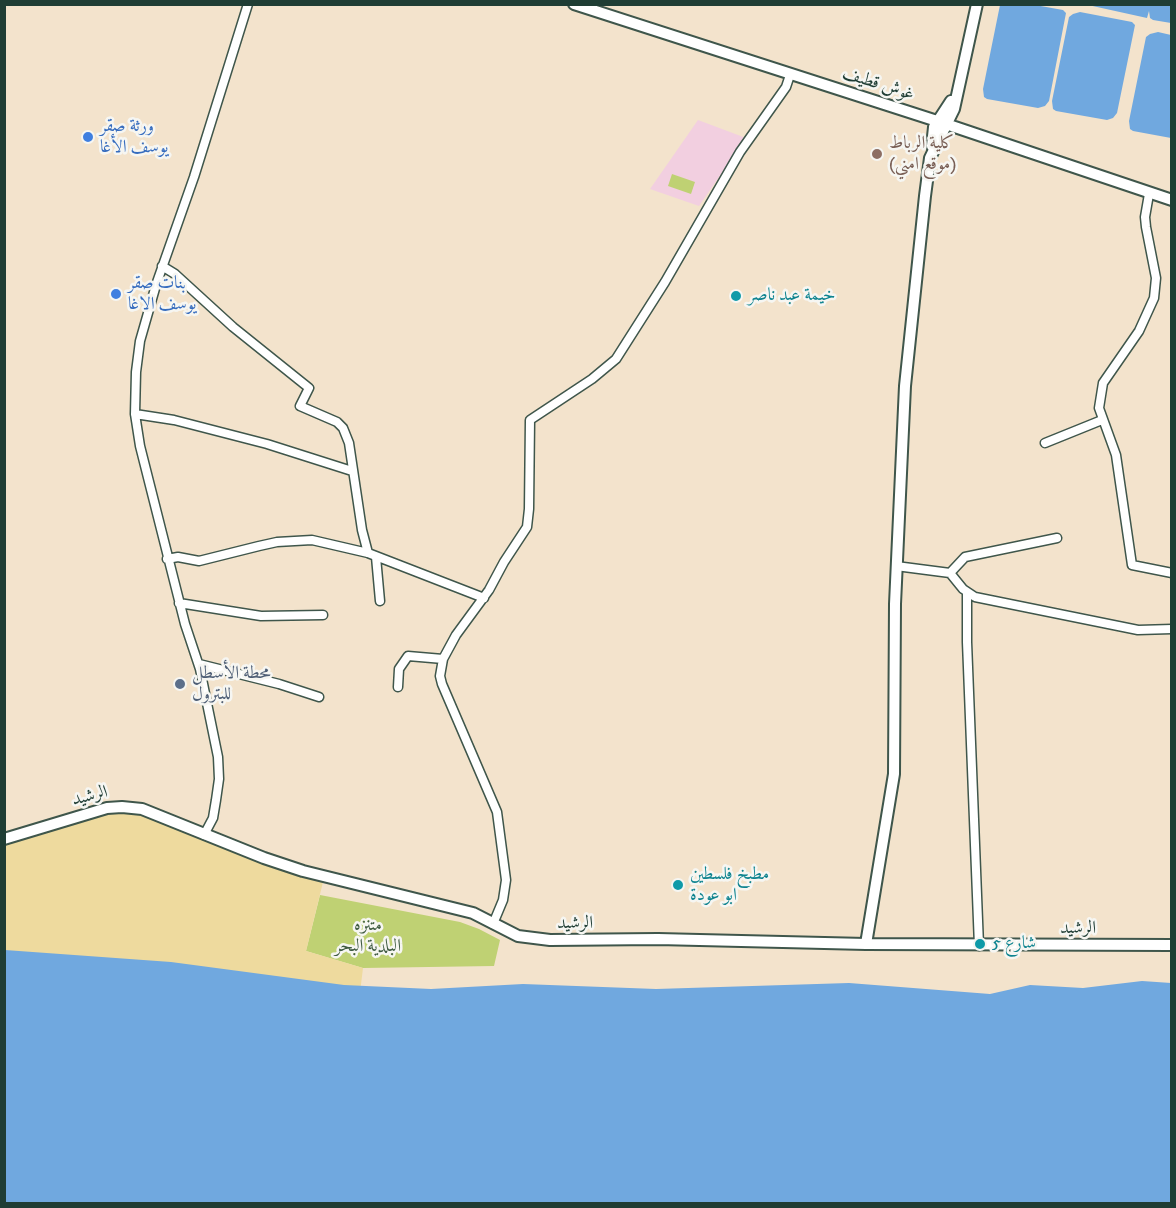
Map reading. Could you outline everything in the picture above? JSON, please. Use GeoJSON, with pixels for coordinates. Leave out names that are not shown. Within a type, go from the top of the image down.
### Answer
{"type":"FeatureCollection","features":[{"type":"Feature","properties":{"kind":"main road","name":"غوش قطيف"},"geometry":{"type":"LineString","coordinates":[[574,4],[1172,200]]}},
{"type":"Feature","properties":{"kind":"main road"},"geometry":{"type":"LineString","coordinates":[[866,944],[894,774],[896,566],[904,386],[930,158],[959,78],[977,4]]}},
{"type":"Feature","properties":{"kind":"main road","name":"الرشيد"},"geometry":{"type":"LineString","coordinates":[[4,839],[106,808],[142,809],[204,835],[303,871],[473,913],[518,936],[550,940],[658,939],[866,944],[1172,945]]}},
{"type":"Feature","properties":{"kind":"street"},"geometry":{"type":"LineString","coordinates":[[204,835],[213,818],[219,770],[199,664],[179,603],[146,477],[135,414],[136,372],[140,341],[162,266],[194,177],[249,4]]}},
{"type":"Feature","properties":{"kind":"street"},"geometry":{"type":"LineString","coordinates":[[494,924],[503,900],[506,880],[497,812],[442,684],[440,676],[443,658],[456,635],[484,598],[527,527],[530,420],[592,379],[616,359],[665,282],[740,152],[786,87],[790,75]]}},
{"type":"Feature","properties":{"kind":"street"},"geometry":{"type":"LineString","coordinates":[[1149,194],[1146,227],[1156,278],[1154,298],[1139,332],[1103,383],[1099,408],[1116,455],[1132,565],[1172,573]]}},
{"type":"Feature","properties":{"kind":"street"},"geometry":{"type":"LineString","coordinates":[[162,266],[175,274],[233,327],[309,388],[300,406],[337,422],[343,428],[349,443],[362,530],[372,555],[380,601]]}},
{"type":"Feature","properties":{"kind":"street"},"geometry":{"type":"LineString","coordinates":[[135,414],[174,420],[267,444],[352,471]]}},
{"type":"Feature","properties":{"kind":"street"},"geometry":{"type":"LineString","coordinates":[[1045,443],[1102,420]]}},
{"type":"Feature","properties":{"kind":"street"},"geometry":{"type":"LineString","coordinates":[[950,573],[965,557],[1057,538]]}},
{"type":"Feature","properties":{"kind":"street"},"geometry":{"type":"LineString","coordinates":[[167,559],[178,557],[199,561],[268,544],[312,540],[372,555],[484,598]]}},
{"type":"Feature","properties":{"kind":"street"},"geometry":{"type":"LineString","coordinates":[[896,566],[950,573],[967,593],[975,597],[1138,630],[1172,629]]}},
{"type":"Feature","properties":{"kind":"street"},"geometry":{"type":"LineString","coordinates":[[967,593],[967,642],[980,945]]}},
{"type":"Feature","properties":{"kind":"street"},"geometry":{"type":"LineString","coordinates":[[179,603],[268,617],[323,615]]}},
{"type":"Feature","properties":{"kind":"street"},"geometry":{"type":"LineString","coordinates":[[398,687],[399,669],[408,656],[443,658]]}},
{"type":"Feature","properties":{"kind":"street"},"geometry":{"type":"LineString","coordinates":[[199,664],[279,684],[319,697]]}},
{"type":"Feature","properties":{"kind":"shaded area"},"geometry":{"type":"Polygon","coordinates":[[[698,120],[746,138],[699,206],[650,189],[698,120]]]}},
{"type":"Feature","properties":{"kind":"green space"},"geometry":{"type":"Polygon","coordinates":[[[672,174],[695,182],[691,194],[668,186],[672,174]]]}},
{"type":"Feature","properties":{"kind":"green space","name":"متنزه البلدية البحر"},"geometry":{"type":"Polygon","coordinates":[[[320,895],[460,922],[479,929],[500,940],[494,966],[363,968],[306,951],[320,895]]]}},
{"type":"Feature","properties":{"kind":"sand"},"geometry":{"type":"Polygon","coordinates":[[[113,811],[140,813],[274,866],[323,882],[306,951],[363,968],[359,1001],[38,953],[5,952],[5,842],[113,811]]]}},
{"type":"Feature","properties":{"kind":"water"},"geometry":{"type":"Polygon","coordinates":[[[1000,5],[1035,5],[1063,10],[1066,13],[1049,101],[1045,106],[1038,108],[984,97],[983,89],[1000,5]]]}},
{"type":"Feature","properties":{"kind":"water"},"geometry":{"type":"Polygon","coordinates":[[[1088,5],[1171,5],[1171,23],[1153,20],[1150,18],[1149,11],[1147,18],[1088,5]]]}},
{"type":"Feature","properties":{"kind":"water"},"geometry":{"type":"Polygon","coordinates":[[[1080,12],[1132,22],[1135,25],[1117,113],[1113,118],[1107,120],[1053,109],[1052,101],[1069,17],[1080,12]]]}},
{"type":"Feature","properties":{"kind":"water"},"geometry":{"type":"Polygon","coordinates":[[[1158,32],[1171,35],[1171,138],[1133,131],[1130,129],[1129,121],[1146,37],[1158,32]]]}},
{"type":"Feature","properties":{"kind":"water"},"geometry":{"type":"Polygon","coordinates":[[[5,950],[171,962],[344,985],[431,989],[523,984],[656,989],[849,983],[990,994],[1030,985],[1083,988],[1142,981],[1171,983],[1171,1203],[5,1203],[5,950]]]}},
{"type":"Feature","properties":{"kind":"place","name":"ورثة صقر يوسف الأغا"},"geometry":{"type":"Point","coordinates":[88,137]}},
{"type":"Feature","properties":{"kind":"place","name":"كلية الرباط (موقع امني)"},"geometry":{"type":"Point","coordinates":[877,154]}},
{"type":"Feature","properties":{"kind":"place","name":"بنات صقر يوسف الاغا"},"geometry":{"type":"Point","coordinates":[116,294]}},
{"type":"Feature","properties":{"kind":"place","name":"خيمة عبد ناصر"},"geometry":{"type":"Point","coordinates":[736,296]}},
{"type":"Feature","properties":{"kind":"place","name":"محطة الأسطل للبترول"},"geometry":{"type":"Point","coordinates":[180,684]}},
{"type":"Feature","properties":{"kind":"place","name":"مطبخ فلسطين ابو عودة"},"geometry":{"type":"Point","coordinates":[678,885]}},
{"type":"Feature","properties":{"kind":"place","name":"شارع 5"},"geometry":{"type":"Point","coordinates":[980,944]}}]}
